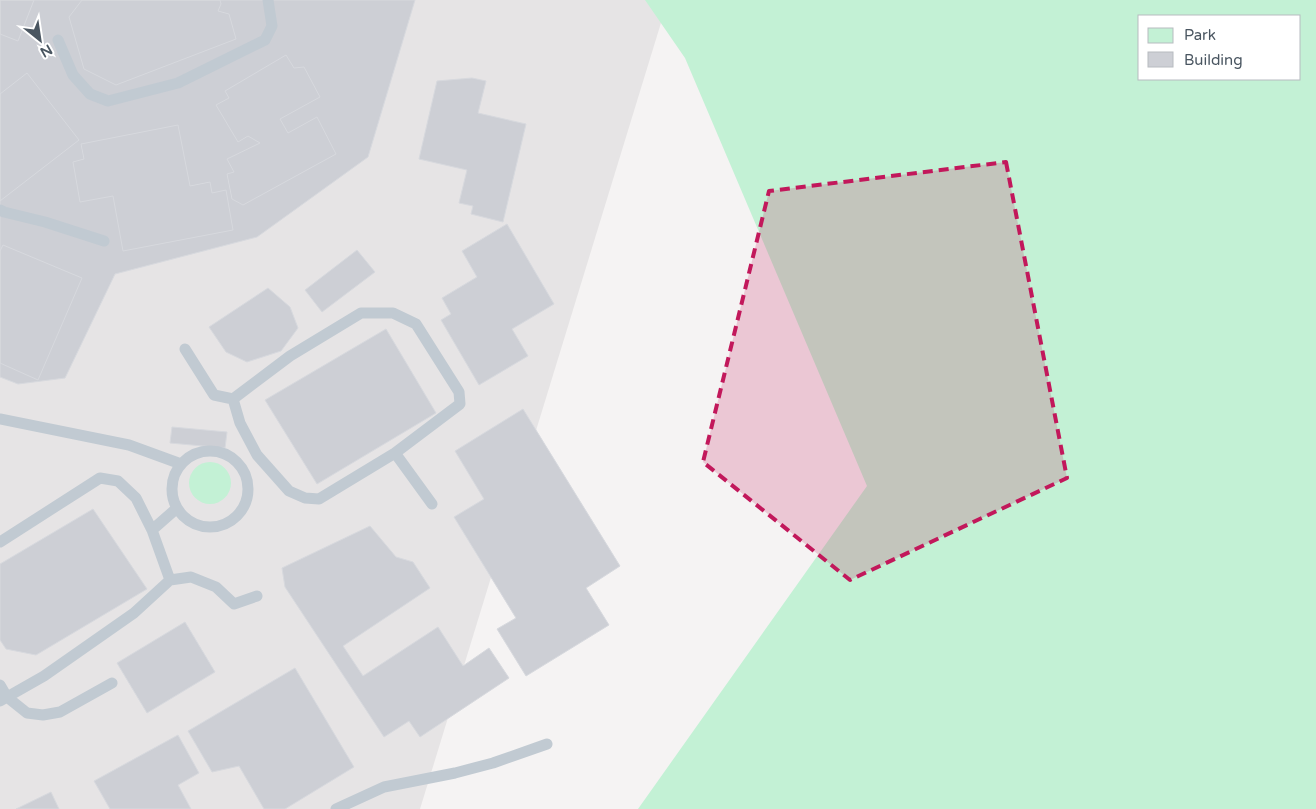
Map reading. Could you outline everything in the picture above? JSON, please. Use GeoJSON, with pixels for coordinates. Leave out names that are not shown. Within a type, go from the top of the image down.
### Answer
{"type":"FeatureCollection","features":[{"type":"Feature","properties":{"kind":"lane"},"geometry":{"type":"LineString","coordinates":[[58,40],[73,76],[90,94],[108,101],[178,83],[266,40],[272,26],[268,0]]}},
{"type":"Feature","properties":{"kind":"lane"},"geometry":{"type":"LineString","coordinates":[[0,210],[104,241]]}},
{"type":"Feature","properties":{"kind":"lane"},"geometry":{"type":"LineString","coordinates":[[185,349],[214,395],[233,399],[290,356],[361,313],[393,313],[416,324],[460,392],[460,404],[395,453],[319,499],[304,498],[289,491],[257,456],[240,423],[233,399]]}},
{"type":"Feature","properties":{"kind":"lane"},"geometry":{"type":"LineString","coordinates":[[0,419],[129,445],[181,464]]}},
{"type":"Feature","properties":{"kind":"lane"},"geometry":{"type":"LineString","coordinates":[[206,451],[216,451],[234,459],[241,466],[248,483],[246,501],[240,512],[220,526],[207,527],[195,524],[185,517],[177,508],[172,490],[176,472],[181,464],[197,453],[206,451]]}},
{"type":"Feature","properties":{"kind":"lane"},"geometry":{"type":"LineString","coordinates":[[395,453],[432,504]]}},
{"type":"Feature","properties":{"kind":"lane"},"geometry":{"type":"LineString","coordinates":[[241,466],[257,456]]}},
{"type":"Feature","properties":{"kind":"lane"},"geometry":{"type":"LineString","coordinates":[[0,542],[100,478],[118,481],[136,498],[152,530],[170,580]]}},
{"type":"Feature","properties":{"kind":"lane"},"geometry":{"type":"LineString","coordinates":[[152,530],[177,508]]}},
{"type":"Feature","properties":{"kind":"lane"},"geometry":{"type":"LineString","coordinates":[[3,699],[44,676],[134,613],[170,580],[191,577],[216,587],[234,604],[256,596]]}},
{"type":"Feature","properties":{"kind":"lane"},"geometry":{"type":"LineString","coordinates":[[3,699],[27,712],[42,715],[60,712],[112,683]]}},
{"type":"Feature","properties":{"kind":"lane"},"geometry":{"type":"LineString","coordinates":[[0,684],[3,699]]}},
{"type":"Feature","properties":{"kind":"lane"},"geometry":{"type":"LineString","coordinates":[[336,809],[384,788],[455,773],[547,744]]}},
{"type":"Feature","properties":{"kind":"highlighted area"},"geometry":{"type":"Polygon","coordinates":[[[1006,162],[1067,478],[850,580],[703,462],[769,191],[1006,162]]]}},
{"type":"Feature","properties":{"kind":"shaded area"},"geometry":{"type":"Polygon","coordinates":[[[0,0],[668,0],[420,809],[0,809],[0,0]]]}},
{"type":"Feature","properties":{"kind":"green space"},"geometry":{"type":"Polygon","coordinates":[[[645,0],[1316,0],[1316,809],[638,809],[867,486],[685,58],[645,0]]]}},
{"type":"Feature","properties":{"kind":"green space"},"geometry":{"type":"Polygon","coordinates":[[[210,462],[225,468],[231,483],[225,498],[210,504],[195,498],[189,483],[195,468],[210,462]]]}},
{"type":"Feature","properties":{"kind":"building"},"geometry":{"type":"Polygon","coordinates":[[[0,0],[415,0],[368,157],[257,237],[115,274],[65,378],[18,384],[0,377],[0,0]]]}},
{"type":"Feature","properties":{"kind":"building"},"geometry":{"type":"Polygon","coordinates":[[[0,0],[34,0],[18,41],[0,34],[0,0]]]}},
{"type":"Feature","properties":{"kind":"building"},"geometry":{"type":"Polygon","coordinates":[[[82,0],[220,0],[221,4],[218,11],[229,14],[236,39],[116,85],[84,69],[69,17],[82,0]]]}},
{"type":"Feature","properties":{"kind":"building"},"geometry":{"type":"Polygon","coordinates":[[[286,55],[294,68],[304,67],[320,97],[280,119],[288,133],[317,117],[336,154],[243,205],[232,199],[227,174],[234,172],[227,159],[260,143],[248,136],[238,142],[216,105],[229,98],[225,91],[286,55]]]}},
{"type":"Feature","properties":{"kind":"building"},"geometry":{"type":"Polygon","coordinates":[[[27,73],[79,140],[0,201],[0,94],[27,73]]]}},
{"type":"Feature","properties":{"kind":"building"},"geometry":{"type":"Polygon","coordinates":[[[472,78],[486,81],[478,113],[526,124],[503,222],[471,214],[473,206],[459,203],[467,170],[419,159],[437,81],[472,78]]]}},
{"type":"Feature","properties":{"kind":"building"},"geometry":{"type":"Polygon","coordinates":[[[178,125],[190,186],[210,182],[212,193],[226,190],[233,230],[123,251],[113,196],[80,202],[73,162],[84,159],[81,144],[178,125]]]}},
{"type":"Feature","properties":{"kind":"building"},"geometry":{"type":"Polygon","coordinates":[[[507,224],[554,304],[512,329],[528,356],[479,385],[441,320],[451,314],[442,298],[477,277],[462,251],[507,224]]]}},
{"type":"Feature","properties":{"kind":"building"},"geometry":{"type":"Polygon","coordinates":[[[3,245],[82,278],[38,380],[0,363],[0,251],[3,245]]]}},
{"type":"Feature","properties":{"kind":"building"},"geometry":{"type":"Polygon","coordinates":[[[357,250],[375,272],[322,312],[305,290],[357,250]]]}},
{"type":"Feature","properties":{"kind":"building"},"geometry":{"type":"Polygon","coordinates":[[[268,288],[290,307],[298,328],[281,351],[247,362],[226,352],[209,327],[268,288]]]}},
{"type":"Feature","properties":{"kind":"building"},"geometry":{"type":"Polygon","coordinates":[[[386,329],[436,413],[317,484],[265,400],[386,329]]]}},
{"type":"Feature","properties":{"kind":"building"},"geometry":{"type":"Polygon","coordinates":[[[523,409],[620,566],[586,588],[609,625],[526,676],[497,629],[516,618],[454,517],[484,499],[455,451],[523,409]]]}},
{"type":"Feature","properties":{"kind":"building"},"geometry":{"type":"Polygon","coordinates":[[[172,427],[227,432],[225,448],[170,443],[172,427]]]}},
{"type":"Feature","properties":{"kind":"building"},"geometry":{"type":"Polygon","coordinates":[[[93,509],[147,589],[36,655],[6,649],[0,640],[0,564],[93,509]]]}},
{"type":"Feature","properties":{"kind":"building"},"geometry":{"type":"Polygon","coordinates":[[[370,526],[396,557],[413,562],[430,588],[343,646],[363,676],[438,627],[463,666],[489,648],[509,678],[420,737],[409,721],[384,737],[285,587],[282,568],[370,526]]]}},
{"type":"Feature","properties":{"kind":"building"},"geometry":{"type":"Polygon","coordinates":[[[185,622],[215,672],[147,713],[117,663],[185,622]]]}},
{"type":"Feature","properties":{"kind":"building"},"geometry":{"type":"Polygon","coordinates":[[[295,668],[354,767],[285,809],[264,809],[239,766],[212,772],[188,731],[295,668]]]}},
{"type":"Feature","properties":{"kind":"building"},"geometry":{"type":"Polygon","coordinates":[[[178,735],[199,773],[178,785],[191,809],[110,809],[94,781],[178,735]]]}},
{"type":"Feature","properties":{"kind":"building"},"geometry":{"type":"Polygon","coordinates":[[[51,792],[59,809],[16,809],[51,792]]]}}]}
